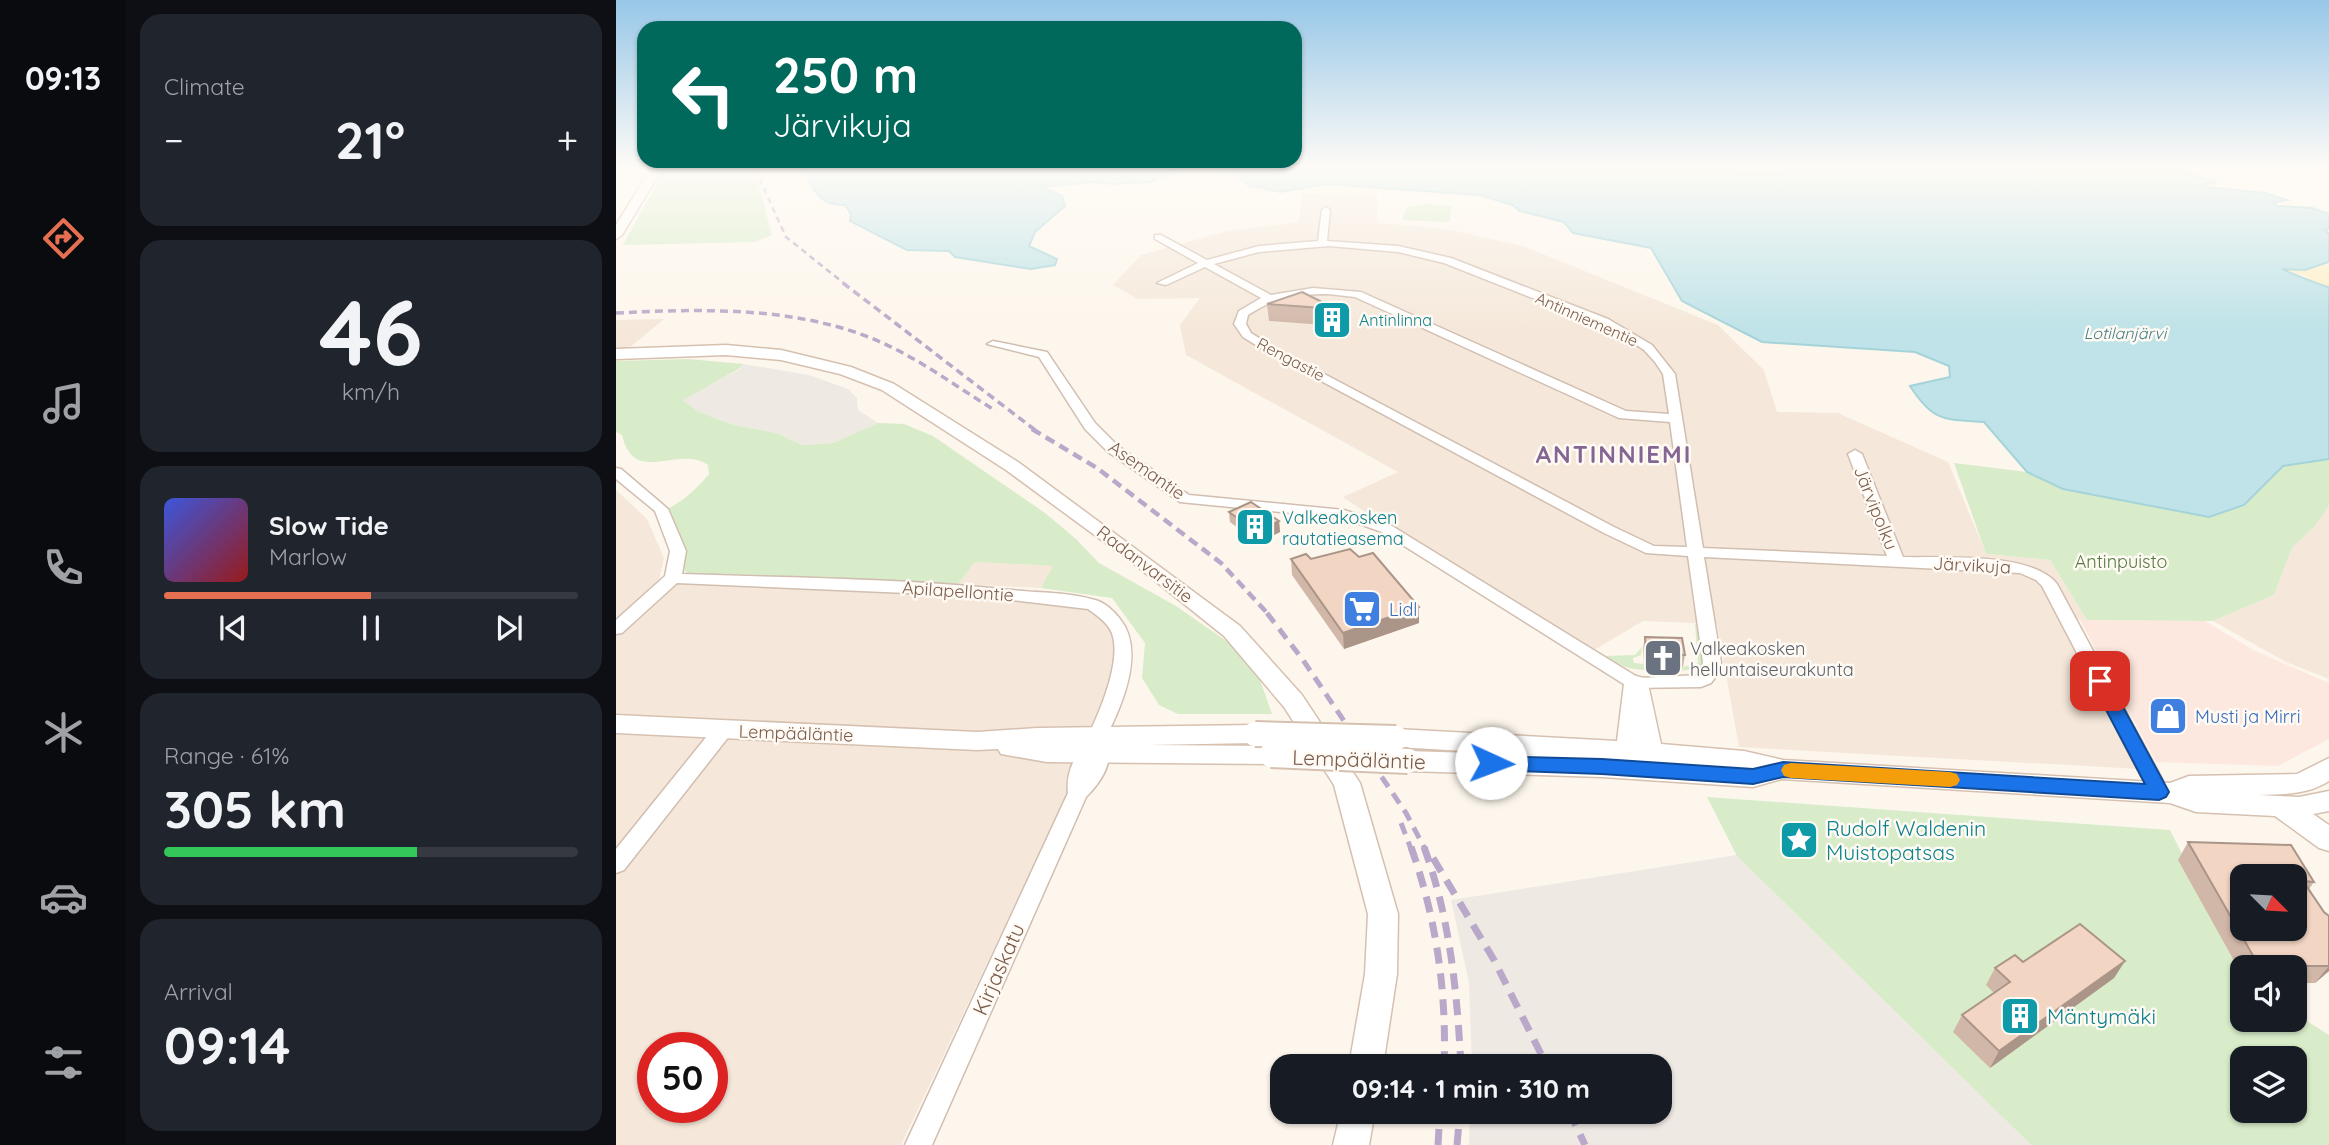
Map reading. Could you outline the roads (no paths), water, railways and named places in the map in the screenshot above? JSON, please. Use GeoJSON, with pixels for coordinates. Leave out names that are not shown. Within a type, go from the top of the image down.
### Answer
{"type":"FeatureCollection","features":[{"type":"Feature","properties":{"kind":"main road","name":"Radanvarsitie"},"geometry":{"type":"LineString","coordinates":[[616,354],[726,350],[781,355],[845,370],[888,387],[1012,466],[1141,560],[1232,631],[1293,701],[1347,783],[1383,914],[1381,974],[1368,1054]]}},
{"type":"Feature","properties":{"kind":"main road"},"geometry":{"type":"LineString","coordinates":[[1636,684],[1645,758]]}},
{"type":"Feature","properties":{"kind":"main road","name":"Lempääläntie"},"geometry":{"type":"LineString","coordinates":[[616,724],[977,741],[1047,753],[1255,734],[1602,767],[1645,758],[1753,777],[1783,770],[2166,792],[2196,802],[2275,797],[2327,805]]}},
{"type":"Feature","properties":{"kind":"main road","name":"Lempääläntie"},"geometry":{"type":"LineString","coordinates":[[1094,748],[1271,755],[1402,749]]}},
{"type":"Feature","properties":{"kind":"main road","name":"Lempääläntie"},"geometry":{"type":"LineString","coordinates":[[2275,797],[2329,768]]}},
{"type":"Feature","properties":{"kind":"main road"},"geometry":{"type":"LineString","coordinates":[[2275,797],[2329,840]]}},
{"type":"Feature","properties":{"kind":"main road"},"geometry":{"type":"LineString","coordinates":[[1351,1145],[1355,1124]]}},
{"type":"Feature","properties":{"kind":"street"},"geometry":{"type":"LineString","coordinates":[[1322,245],[1325,222]]}},
{"type":"Feature","properties":{"kind":"street"},"geometry":{"type":"LineString","coordinates":[[1157,237],[1269,298]]}},
{"type":"Feature","properties":{"kind":"street","name":"Antinniementie"},"geometry":{"type":"LineString","coordinates":[[1163,282],[1205,263],[1256,250],[1322,245],[1371,246],[1432,256],[1627,333],[1651,349],[1662,360],[1669,374],[1712,663],[1711,671],[1705,679],[1695,683],[1636,684]]}},
{"type":"Feature","properties":{"kind":"street","name":"Rengastie"},"geometry":{"type":"LineString","coordinates":[[1674,418],[1624,415],[1357,294],[1320,290],[1269,298],[1243,313],[1240,324],[1247,335],[1634,543],[1651,550],[1696,554]]}},
{"type":"Feature","properties":{"kind":"street","name":"Asemantie"},"geometry":{"type":"LineString","coordinates":[[993,344],[1043,354],[1090,426],[1113,449],[1185,499],[1344,514],[1368,521],[1431,555],[1636,684]]}},
{"type":"Feature","properties":{"kind":"street","name":"Järvipolku"},"geometry":{"type":"LineString","coordinates":[[1854,454],[1897,561]]}},
{"type":"Feature","properties":{"kind":"street"},"geometry":{"type":"LineString","coordinates":[[616,472],[662,509],[678,551],[673,578],[616,629]]}},
{"type":"Feature","properties":{"kind":"street","name":"Järvikuja"},"geometry":{"type":"LineString","coordinates":[[1696,554],[2010,566],[2042,577],[2054,593],[2166,792]]}},
{"type":"Feature","properties":{"kind":"street","name":"Apilapellontie"},"geometry":{"type":"LineString","coordinates":[[673,578],[977,591],[1092,604],[1107,613],[1118,626],[1124,641],[1125,659],[1094,748]]}},
{"type":"Feature","properties":{"kind":"street"},"geometry":{"type":"LineString","coordinates":[[616,864],[723,730]]}},
{"type":"Feature","properties":{"kind":"street","name":"Kirjaskatu"},"geometry":{"type":"LineString","coordinates":[[918,1145],[1077,793],[1092,779],[1094,748]]}},
{"type":"Feature","properties":{"kind":"water"},"geometry":{"type":"Polygon","coordinates":[[[853,222],[1046,222],[1035,232],[1029,246],[1057,259],[1055,265],[1031,269],[955,257],[949,251],[907,250],[853,222]]]}},
{"type":"Feature","properties":{"kind":"water","name":"Lotilanjärvi"},"geometry":{"type":"Polygon","coordinates":[[[1564,222],[2329,222],[2329,229],[2325,230],[2329,234],[2329,262],[2305,270],[2282,269],[2329,287],[2329,459],[2283,466],[2244,505],[2209,517],[2063,489],[2027,472],[1984,422],[1941,417],[1926,407],[1910,386],[1950,377],[1949,366],[1915,352],[1762,342],[1682,301],[1651,248],[1573,233],[1564,222]]]}},
{"type":"Feature","properties":{"kind":"railway"},"geometry":{"type":"LineString","coordinates":[[779,222],[786,237],[846,285]]}},
{"type":"Feature","properties":{"kind":"railway"},"geometry":{"type":"LineString","coordinates":[[843,283],[1035,430]]}},
{"type":"Feature","properties":{"kind":"railway"},"geometry":{"type":"LineString","coordinates":[[616,313],[745,312],[809,320],[871,338],[904,353],[996,411]]}},
{"type":"Feature","properties":{"kind":"railway"},"geometry":{"type":"LineString","coordinates":[[1032,429],[1097,468],[1221,563],[1269,615]]}},
{"type":"Feature","properties":{"kind":"railway"},"geometry":{"type":"LineString","coordinates":[[1267,613],[1303,660],[1406,813],[1424,847]]}},
{"type":"Feature","properties":{"kind":"railway"},"geometry":{"type":"LineString","coordinates":[[1401,823],[1411,849]]}},
{"type":"Feature","properties":{"kind":"railway"},"geometry":{"type":"LineString","coordinates":[[1411,847],[1427,900],[1438,955],[1444,1010],[1444,1054]]}},
{"type":"Feature","properties":{"kind":"railway"},"geometry":{"type":"LineString","coordinates":[[1424,847],[1440,901],[1451,955],[1460,1054]]}},
{"type":"Feature","properties":{"kind":"railway"},"geometry":{"type":"LineString","coordinates":[[1433,858],[1494,960],[1541,1054]]}},
{"type":"Feature","properties":{"kind":"railway"},"geometry":{"type":"LineString","coordinates":[[1438,1145],[1439,1124]]}},
{"type":"Feature","properties":{"kind":"railway"},"geometry":{"type":"LineString","coordinates":[[1457,1145],[1459,1124]]}},
{"type":"Feature","properties":{"kind":"railway"},"geometry":{"type":"LineString","coordinates":[[1575,1124],[1585,1145]]}},
{"type":"Feature","properties":{"kind":"place","name":"Antinlinna"},"geometry":{"type":"Point","coordinates":[1332,320]}},
{"type":"Feature","properties":{"kind":"place","name":"Valkeakosken rautatieasema"},"geometry":{"type":"Point","coordinates":[1255,527]}},
{"type":"Feature","properties":{"kind":"place","name":"Lidl"},"geometry":{"type":"Point","coordinates":[1362,609]}},
{"type":"Feature","properties":{"kind":"place","name":"Valkeakosken helluntaiseurakunta"},"geometry":{"type":"Point","coordinates":[1663,658]}},
{"type":"Feature","properties":{"kind":"place","name":"Musti ja Mirri"},"geometry":{"type":"Point","coordinates":[2168,716]}},
{"type":"Feature","properties":{"kind":"place","name":"Rudolf Waldenin Muistopatsas"},"geometry":{"type":"Point","coordinates":[1799,840]}},
{"type":"Feature","properties":{"kind":"place","name":"Mäntymäki"},"geometry":{"type":"Point","coordinates":[2020,1016]}},
{"type":"Feature","properties":{"kind":"district","name":"ANTINNIEMI"},"geometry":{"type":"Point","coordinates":[1614,454]}},
{"type":"Feature","properties":{"kind":"park label","name":"Antinpuisto"},"geometry":{"type":"Point","coordinates":[2121,561]}}]}
